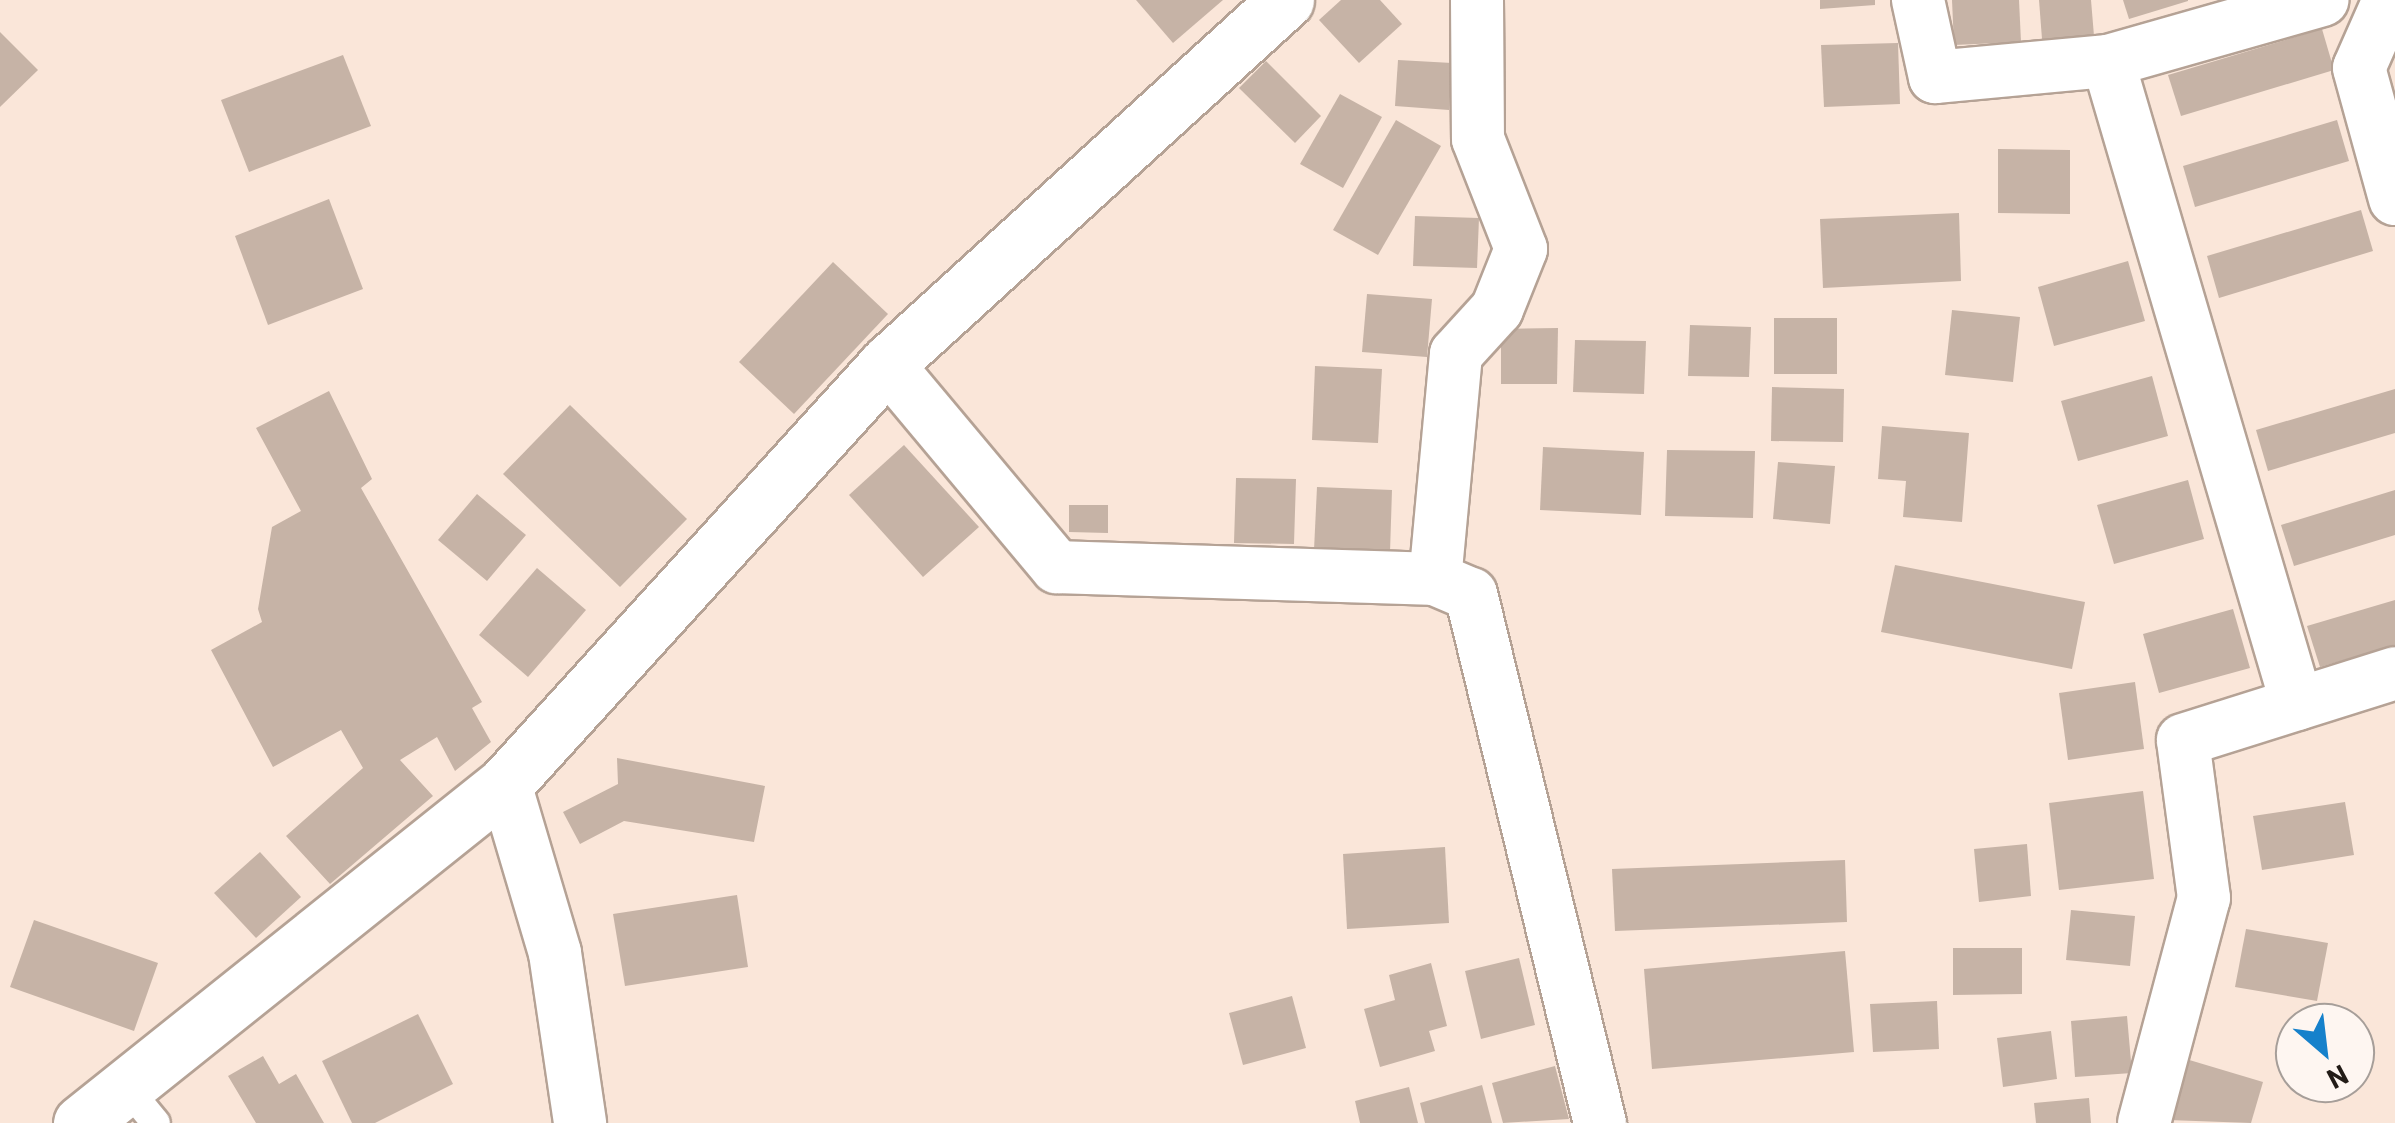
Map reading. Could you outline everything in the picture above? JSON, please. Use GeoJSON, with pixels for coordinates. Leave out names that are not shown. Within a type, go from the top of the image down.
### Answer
{"type":"FeatureCollection","features":[{"type":"Feature","properties":{"kind":"street"},"geometry":{"type":"LineString","coordinates":[[81,1123],[141,1105],[504,784],[887,364],[1286,0]]}},
{"type":"Feature","properties":{"kind":"street"},"geometry":{"type":"LineString","coordinates":[[1436,579],[1456,354],[1497,309],[1521,249],[1478,139],[1478,0]]}},
{"type":"Feature","properties":{"kind":"street"},"geometry":{"type":"LineString","coordinates":[[1918,0],[1934,77],[2108,60],[2322,0]]}},
{"type":"Feature","properties":{"kind":"street"},"geometry":{"type":"LineString","coordinates":[[2389,0],[2358,68],[2395,200]]}},
{"type":"Feature","properties":{"kind":"street"},"geometry":{"type":"LineString","coordinates":[[2108,60],[2298,704]]}},
{"type":"Feature","properties":{"kind":"street"},"geometry":{"type":"LineString","coordinates":[[887,364],[1057,568],[1436,579],[1472,594],[1600,1123]]}},
{"type":"Feature","properties":{"kind":"street"},"geometry":{"type":"LineString","coordinates":[[2144,1123],[2204,898],[2183,740],[2395,673]]}},
{"type":"Feature","properties":{"kind":"street"},"geometry":{"type":"LineString","coordinates":[[504,784],[555,954],[580,1123]]}},
{"type":"Feature","properties":{"kind":"building"},"geometry":{"type":"Polygon","coordinates":[[[1136,0],[1223,0],[1173,43],[1136,0]]]}},
{"type":"Feature","properties":{"kind":"building"},"geometry":{"type":"Polygon","coordinates":[[[1341,0],[1380,0],[1402,24],[1359,63],[1319,20],[1341,0]]]}},
{"type":"Feature","properties":{"kind":"building"},"geometry":{"type":"Polygon","coordinates":[[[1820,0],[1875,0],[1875,5],[1820,9],[1820,0]]]}},
{"type":"Feature","properties":{"kind":"building"},"geometry":{"type":"Polygon","coordinates":[[[1952,0],[2019,0],[2021,42],[1954,45],[1952,0]]]}},
{"type":"Feature","properties":{"kind":"building"},"geometry":{"type":"Polygon","coordinates":[[[2039,0],[2091,0],[2094,36],[2042,39],[2039,0]]]}},
{"type":"Feature","properties":{"kind":"building"},"geometry":{"type":"Polygon","coordinates":[[[2123,0],[2188,0],[2188,1],[2129,19],[2123,0]]]}},
{"type":"Feature","properties":{"kind":"building"},"geometry":{"type":"Polygon","coordinates":[[[2322,29],[2334,70],[2181,116],[2168,75],[2322,29]]]}},
{"type":"Feature","properties":{"kind":"building"},"geometry":{"type":"Polygon","coordinates":[[[0,32],[38,70],[0,107],[0,32]]]}},
{"type":"Feature","properties":{"kind":"building"},"geometry":{"type":"Polygon","coordinates":[[[1898,43],[1900,104],[1824,107],[1821,45],[1898,43]]]}},
{"type":"Feature","properties":{"kind":"building"},"geometry":{"type":"Polygon","coordinates":[[[343,55],[371,126],[249,172],[221,100],[343,55]]]}},
{"type":"Feature","properties":{"kind":"building"},"geometry":{"type":"Polygon","coordinates":[[[1398,60],[1452,63],[1449,110],[1395,106],[1398,60]]]}},
{"type":"Feature","properties":{"kind":"building"},"geometry":{"type":"Polygon","coordinates":[[[1266,61],[1321,116],[1295,143],[1239,88],[1266,61]]]}},
{"type":"Feature","properties":{"kind":"building"},"geometry":{"type":"Polygon","coordinates":[[[1340,94],[1382,117],[1343,188],[1300,164],[1340,94]]]}},
{"type":"Feature","properties":{"kind":"building"},"geometry":{"type":"Polygon","coordinates":[[[1396,120],[1441,146],[1378,255],[1333,230],[1396,120]]]}},
{"type":"Feature","properties":{"kind":"building"},"geometry":{"type":"Polygon","coordinates":[[[2337,120],[2349,161],[2195,207],[2183,166],[2337,120]]]}},
{"type":"Feature","properties":{"kind":"building"},"geometry":{"type":"Polygon","coordinates":[[[1998,149],[2070,150],[2070,214],[1998,213],[1998,149]]]}},
{"type":"Feature","properties":{"kind":"building"},"geometry":{"type":"Polygon","coordinates":[[[329,199],[363,289],[268,325],[235,236],[329,199]]]}},
{"type":"Feature","properties":{"kind":"building"},"geometry":{"type":"Polygon","coordinates":[[[2361,210],[2373,251],[2219,298],[2207,256],[2361,210]]]}},
{"type":"Feature","properties":{"kind":"building"},"geometry":{"type":"Polygon","coordinates":[[[1959,213],[1961,281],[1823,288],[1820,219],[1959,213]]]}},
{"type":"Feature","properties":{"kind":"building"},"geometry":{"type":"Polygon","coordinates":[[[1415,216],[1479,218],[1477,268],[1413,266],[1415,216]]]}},
{"type":"Feature","properties":{"kind":"building"},"geometry":{"type":"Polygon","coordinates":[[[2128,261],[2145,321],[2054,346],[2038,287],[2128,261]]]}},
{"type":"Feature","properties":{"kind":"building"},"geometry":{"type":"Polygon","coordinates":[[[833,262],[888,314],[794,414],[739,362],[833,262]]]}},
{"type":"Feature","properties":{"kind":"building"},"geometry":{"type":"Polygon","coordinates":[[[1367,294],[1432,299],[1427,357],[1362,352],[1367,294]]]}},
{"type":"Feature","properties":{"kind":"building"},"geometry":{"type":"Polygon","coordinates":[[[1952,310],[2020,317],[2013,382],[1945,375],[1952,310]]]}},
{"type":"Feature","properties":{"kind":"building"},"geometry":{"type":"Polygon","coordinates":[[[1774,318],[1837,318],[1837,374],[1774,374],[1774,318]]]}},
{"type":"Feature","properties":{"kind":"building"},"geometry":{"type":"Polygon","coordinates":[[[1690,325],[1751,327],[1749,377],[1688,376],[1690,325]]]}},
{"type":"Feature","properties":{"kind":"building"},"geometry":{"type":"Polygon","coordinates":[[[1558,328],[1557,384],[1501,384],[1501,329],[1558,328]]]}},
{"type":"Feature","properties":{"kind":"building"},"geometry":{"type":"Polygon","coordinates":[[[1575,340],[1646,341],[1644,394],[1573,392],[1575,340]]]}},
{"type":"Feature","properties":{"kind":"building"},"geometry":{"type":"Polygon","coordinates":[[[1315,366],[1382,369],[1378,443],[1312,440],[1315,366]]]}},
{"type":"Feature","properties":{"kind":"building"},"geometry":{"type":"Polygon","coordinates":[[[2152,376],[2168,436],[2078,461],[2061,401],[2152,376]]]}},
{"type":"Feature","properties":{"kind":"building"},"geometry":{"type":"Polygon","coordinates":[[[1772,387],[1844,389],[1843,442],[1771,441],[1772,387]]]}},
{"type":"Feature","properties":{"kind":"building"},"geometry":{"type":"Polygon","coordinates":[[[2395,389],[2395,433],[2268,471],[2256,430],[2395,389]]]}},
{"type":"Feature","properties":{"kind":"building"},"geometry":{"type":"Polygon","coordinates":[[[329,391],[372,479],[361,488],[482,702],[472,708],[491,742],[455,771],[437,737],[400,760],[433,796],[330,884],[286,836],[363,768],[341,730],[273,767],[211,650],[262,622],[258,609],[272,527],[301,511],[256,428],[329,391]]]}},
{"type":"Feature","properties":{"kind":"building"},"geometry":{"type":"Polygon","coordinates":[[[570,405],[687,519],[620,587],[503,474],[570,405]]]}},
{"type":"Feature","properties":{"kind":"building"},"geometry":{"type":"Polygon","coordinates":[[[1882,426],[1969,433],[1962,522],[1903,517],[1906,481],[1878,479],[1882,426]]]}},
{"type":"Feature","properties":{"kind":"building"},"geometry":{"type":"Polygon","coordinates":[[[904,445],[979,527],[923,577],[849,495],[904,445]]]}},
{"type":"Feature","properties":{"kind":"building"},"geometry":{"type":"Polygon","coordinates":[[[1543,447],[1644,452],[1641,515],[1540,510],[1543,447]]]}},
{"type":"Feature","properties":{"kind":"building"},"geometry":{"type":"Polygon","coordinates":[[[1667,450],[1755,451],[1753,518],[1665,516],[1667,450]]]}},
{"type":"Feature","properties":{"kind":"building"},"geometry":{"type":"Polygon","coordinates":[[[1778,462],[1835,466],[1830,524],[1773,519],[1778,462]]]}},
{"type":"Feature","properties":{"kind":"building"},"geometry":{"type":"Polygon","coordinates":[[[1236,478],[1296,479],[1294,544],[1234,543],[1236,478]]]}},
{"type":"Feature","properties":{"kind":"building"},"geometry":{"type":"Polygon","coordinates":[[[2188,480],[2204,539],[2114,564],[2097,505],[2188,480]]]}},
{"type":"Feature","properties":{"kind":"building"},"geometry":{"type":"Polygon","coordinates":[[[1317,487],[1392,490],[1390,552],[1314,550],[1317,487]]]}},
{"type":"Feature","properties":{"kind":"building"},"geometry":{"type":"Polygon","coordinates":[[[2395,490],[2395,535],[2294,566],[2281,525],[2395,490]]]}},
{"type":"Feature","properties":{"kind":"building"},"geometry":{"type":"Polygon","coordinates":[[[477,494],[526,535],[487,581],[438,540],[477,494]]]}},
{"type":"Feature","properties":{"kind":"building"},"geometry":{"type":"Polygon","coordinates":[[[1069,505],[1108,505],[1108,533],[1069,532],[1069,505]]]}},
{"type":"Feature","properties":{"kind":"building"},"geometry":{"type":"Polygon","coordinates":[[[1895,565],[2085,602],[2072,669],[1881,632],[1895,565]]]}},
{"type":"Feature","properties":{"kind":"building"},"geometry":{"type":"Polygon","coordinates":[[[537,568],[586,610],[528,677],[479,635],[537,568]]]}},
{"type":"Feature","properties":{"kind":"building"},"geometry":{"type":"Polygon","coordinates":[[[2395,600],[2395,645],[2320,667],[2307,626],[2395,600]]]}},
{"type":"Feature","properties":{"kind":"building"},"geometry":{"type":"Polygon","coordinates":[[[2233,609],[2250,668],[2159,693],[2143,634],[2233,609]]]}},
{"type":"Feature","properties":{"kind":"building"},"geometry":{"type":"Polygon","coordinates":[[[2135,682],[2144,749],[2068,760],[2059,693],[2135,682]]]}},
{"type":"Feature","properties":{"kind":"building"},"geometry":{"type":"Polygon","coordinates":[[[617,758],[765,786],[754,842],[624,821],[580,844],[563,812],[618,784],[617,758]]]}},
{"type":"Feature","properties":{"kind":"building"},"geometry":{"type":"Polygon","coordinates":[[[2143,791],[2154,879],[2059,890],[2049,803],[2143,791]]]}},
{"type":"Feature","properties":{"kind":"building"},"geometry":{"type":"Polygon","coordinates":[[[2345,802],[2354,855],[2262,870],[2253,816],[2345,802]]]}},
{"type":"Feature","properties":{"kind":"building"},"geometry":{"type":"Polygon","coordinates":[[[2027,844],[2031,896],[1979,902],[1974,849],[2027,844]]]}},
{"type":"Feature","properties":{"kind":"building"},"geometry":{"type":"Polygon","coordinates":[[[1445,847],[1449,923],[1347,929],[1343,854],[1445,847]]]}},
{"type":"Feature","properties":{"kind":"building"},"geometry":{"type":"Polygon","coordinates":[[[260,852],[301,897],[256,938],[214,893],[260,852]]]}},
{"type":"Feature","properties":{"kind":"building"},"geometry":{"type":"Polygon","coordinates":[[[1845,860],[1847,922],[1615,931],[1612,869],[1845,860]]]}},
{"type":"Feature","properties":{"kind":"building"},"geometry":{"type":"Polygon","coordinates":[[[737,895],[748,967],[625,986],[613,914],[737,895]]]}},
{"type":"Feature","properties":{"kind":"building"},"geometry":{"type":"Polygon","coordinates":[[[2071,910],[2135,916],[2130,966],[2066,960],[2071,910]]]}},
{"type":"Feature","properties":{"kind":"building"},"geometry":{"type":"Polygon","coordinates":[[[34,920],[158,963],[134,1031],[10,987],[34,920]]]}},
{"type":"Feature","properties":{"kind":"building"},"geometry":{"type":"Polygon","coordinates":[[[2246,929],[2328,943],[2317,1001],[2235,987],[2246,929]]]}},
{"type":"Feature","properties":{"kind":"building"},"geometry":{"type":"Polygon","coordinates":[[[1953,948],[2022,948],[2022,994],[1953,995],[1953,948]]]}},
{"type":"Feature","properties":{"kind":"building"},"geometry":{"type":"Polygon","coordinates":[[[1845,951],[1854,1052],[1652,1069],[1644,969],[1845,951]]]}},
{"type":"Feature","properties":{"kind":"building"},"geometry":{"type":"Polygon","coordinates":[[[1519,958],[1535,1025],[1481,1039],[1465,971],[1519,958]]]}},
{"type":"Feature","properties":{"kind":"building"},"geometry":{"type":"Polygon","coordinates":[[[1431,963],[1447,1026],[1429,1031],[1435,1051],[1380,1067],[1364,1009],[1395,1000],[1389,975],[1431,963]]]}},
{"type":"Feature","properties":{"kind":"building"},"geometry":{"type":"Polygon","coordinates":[[[1292,996],[1306,1048],[1243,1065],[1229,1013],[1292,996]]]}},
{"type":"Feature","properties":{"kind":"building"},"geometry":{"type":"Polygon","coordinates":[[[1937,1001],[1939,1049],[1873,1052],[1870,1004],[1937,1001]]]}},
{"type":"Feature","properties":{"kind":"building"},"geometry":{"type":"Polygon","coordinates":[[[418,1014],[453,1084],[375,1123],[352,1123],[322,1061],[418,1014]]]}},
{"type":"Feature","properties":{"kind":"building"},"geometry":{"type":"Polygon","coordinates":[[[2127,1016],[2132,1073],[2075,1077],[2071,1021],[2127,1016]]]}},
{"type":"Feature","properties":{"kind":"building"},"geometry":{"type":"Polygon","coordinates":[[[2051,1031],[2057,1079],[2003,1087],[1997,1038],[2051,1031]]]}},
{"type":"Feature","properties":{"kind":"building"},"geometry":{"type":"Polygon","coordinates":[[[263,1056],[279,1084],[296,1074],[324,1123],[256,1123],[228,1076],[263,1056]]]}},
{"type":"Feature","properties":{"kind":"building"},"geometry":{"type":"Polygon","coordinates":[[[2186,1059],[2263,1082],[2251,1123],[2168,1120],[2186,1059]]]}},
{"type":"Feature","properties":{"kind":"building"},"geometry":{"type":"Polygon","coordinates":[[[1555,1066],[1569,1119],[1503,1123],[1492,1083],[1555,1066]]]}},
{"type":"Feature","properties":{"kind":"building"},"geometry":{"type":"Polygon","coordinates":[[[1482,1085],[1492,1123],[1425,1123],[1420,1103],[1482,1085]]]}},
{"type":"Feature","properties":{"kind":"building"},"geometry":{"type":"Polygon","coordinates":[[[1409,1087],[1418,1123],[1360,1123],[1355,1101],[1409,1087]]]}},
{"type":"Feature","properties":{"kind":"building"},"geometry":{"type":"Polygon","coordinates":[[[2089,1098],[2091,1123],[2036,1123],[2034,1103],[2089,1098]]]}}]}
